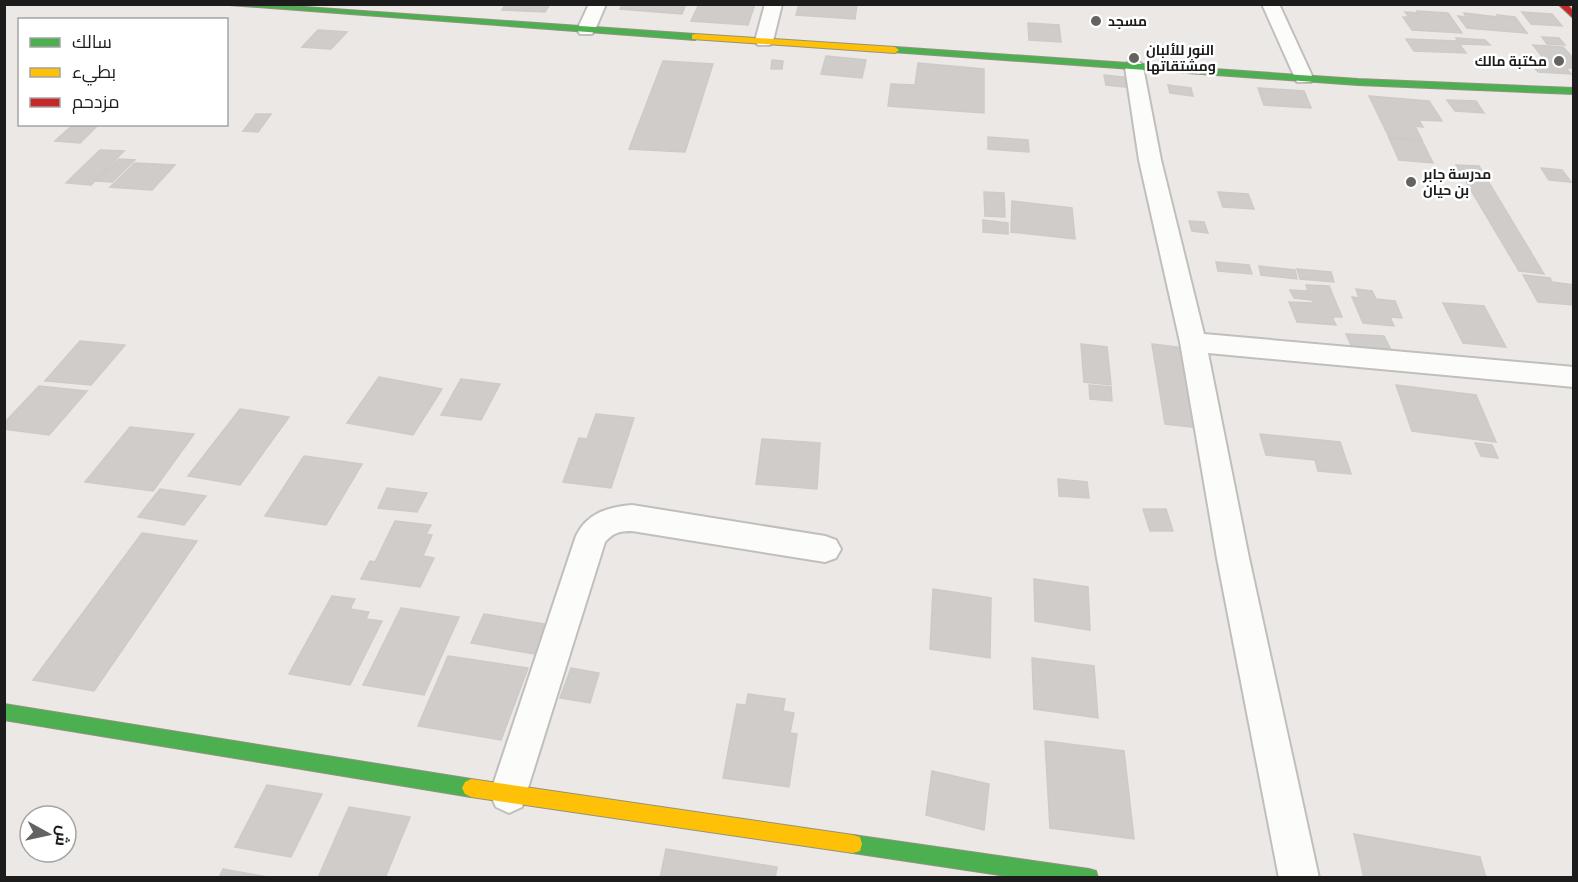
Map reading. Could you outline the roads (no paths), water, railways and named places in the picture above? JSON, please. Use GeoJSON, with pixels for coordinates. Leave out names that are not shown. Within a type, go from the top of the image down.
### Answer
{"type":"FeatureCollection","features":[{"type":"Feature","properties":{"kind":"main road"},"geometry":{"type":"LineString","coordinates":[[220,4],[296,7],[586,30],[1459,88],[1574,91]]}},
{"type":"Feature","properties":{"kind":"main road"},"geometry":{"type":"LineString","coordinates":[[1562,4],[1574,17]]}},
{"type":"Feature","properties":{"kind":"main road"},"geometry":{"type":"LineString","coordinates":[[1459,88],[1574,101]]}},
{"type":"Feature","properties":{"kind":"main road"},"geometry":{"type":"LineString","coordinates":[[4,712],[508,794],[1089,878]]}},
{"type":"Feature","properties":{"kind":"street"},"geometry":{"type":"LineString","coordinates":[[586,30],[598,4]]}},
{"type":"Feature","properties":{"kind":"street"},"geometry":{"type":"LineString","coordinates":[[764,41],[774,4]]}},
{"type":"Feature","properties":{"kind":"street"},"geometry":{"type":"LineString","coordinates":[[1270,4],[1304,78]]}},
{"type":"Feature","properties":{"kind":"street"},"geometry":{"type":"LineString","coordinates":[[1134,67],[1150,160],[1193,342],[1233,558],[1299,878]]}},
{"type":"Feature","properties":{"kind":"street"},"geometry":{"type":"LineString","coordinates":[[1193,342],[1574,378]]}},
{"type":"Feature","properties":{"kind":"street"},"geometry":{"type":"LineString","coordinates":[[508,794],[591,537],[602,523],[615,519],[632,518],[825,549]]}},
{"type":"Feature","properties":{"kind":"place","name":"مسجد"},"geometry":{"type":"Point","coordinates":[1096,21]}},
{"type":"Feature","properties":{"kind":"place","name":"النور للألبان ومشتقاتها"},"geometry":{"type":"Point","coordinates":[1134,58]}},
{"type":"Feature","properties":{"kind":"place","name":"مكتبة مالك"},"geometry":{"type":"Point","coordinates":[1559,61]}},
{"type":"Feature","properties":{"kind":"place","name":"مدرسة جابر بن حيان"},"geometry":{"type":"Point","coordinates":[1411,182]}}]}
